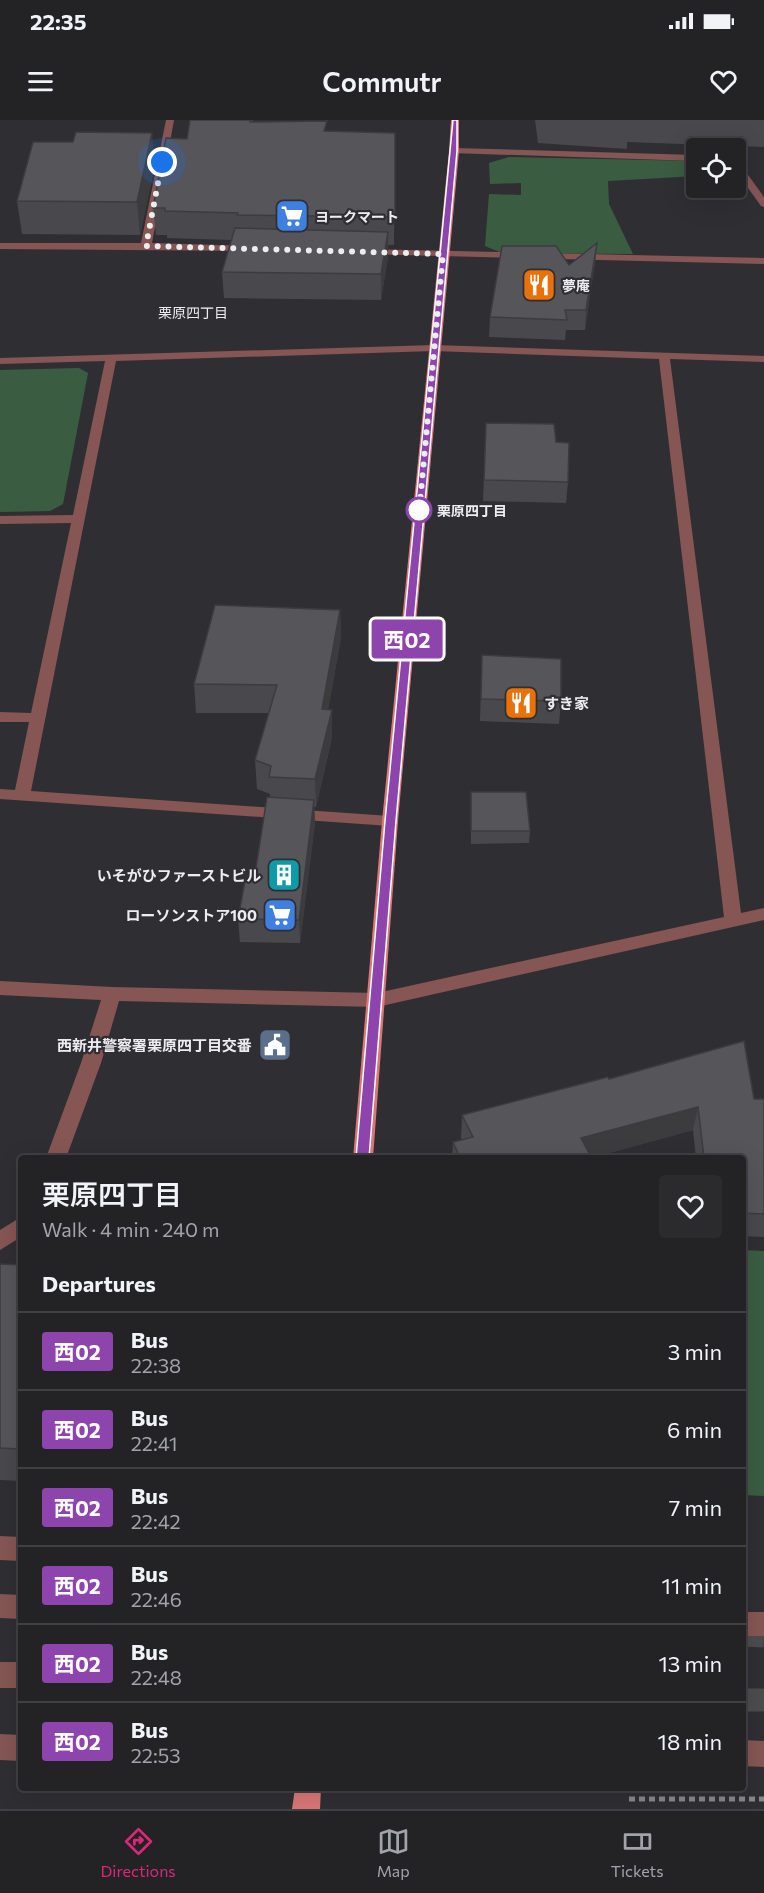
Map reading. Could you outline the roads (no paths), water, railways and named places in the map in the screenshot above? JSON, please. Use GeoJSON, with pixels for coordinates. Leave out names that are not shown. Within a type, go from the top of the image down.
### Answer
{"type":"FeatureCollection","features":[{"type":"Feature","properties":{"kind":"main road"},"geometry":{"type":"LineString","coordinates":[[363,1155],[390,821],[454,151],[455,120]]}},
{"type":"Feature","properties":{"kind":"main road"},"geometry":{"type":"LineString","coordinates":[[306,1809],[308,1791]]}},
{"type":"Feature","properties":{"kind":"street"},"geometry":{"type":"LineString","coordinates":[[146,246],[170,120]]}},
{"type":"Feature","properties":{"kind":"street"},"geometry":{"type":"LineString","coordinates":[[454,151],[686,158]]}},
{"type":"Feature","properties":{"kind":"street"},"geometry":{"type":"LineString","coordinates":[[746,179],[764,204]]}},
{"type":"Feature","properties":{"kind":"street"},"geometry":{"type":"LineString","coordinates":[[0,246],[266,249]]}},
{"type":"Feature","properties":{"kind":"street"},"geometry":{"type":"LineString","coordinates":[[350,251],[764,261]]}},
{"type":"Feature","properties":{"kind":"street"},"geometry":{"type":"LineString","coordinates":[[0,361],[434,348],[764,359]]}},
{"type":"Feature","properties":{"kind":"street"},"geometry":{"type":"LineString","coordinates":[[664,356],[733,921]]}},
{"type":"Feature","properties":{"kind":"street"},"geometry":{"type":"LineString","coordinates":[[22,795],[111,359]]}},
{"type":"Feature","properties":{"kind":"street"},"geometry":{"type":"LineString","coordinates":[[0,520],[78,519]]}},
{"type":"Feature","properties":{"kind":"street"},"geometry":{"type":"LineString","coordinates":[[0,717],[38,718]]}},
{"type":"Feature","properties":{"kind":"street"},"geometry":{"type":"LineString","coordinates":[[0,794],[390,821]]}},
{"type":"Feature","properties":{"kind":"street"},"geometry":{"type":"LineString","coordinates":[[0,988],[112,994],[377,1000],[764,914]]}},
{"type":"Feature","properties":{"kind":"street"},"geometry":{"type":"LineString","coordinates":[[57,1155],[91,1063],[112,994]]}},
{"type":"Feature","properties":{"kind":"street"},"geometry":{"type":"LineString","coordinates":[[0,1241],[18,1228]]}},
{"type":"Feature","properties":{"kind":"street"},"geometry":{"type":"LineString","coordinates":[[0,1548],[18,1549]]}},
{"type":"Feature","properties":{"kind":"street"},"geometry":{"type":"LineString","coordinates":[[0,1606],[18,1607]]}},
{"type":"Feature","properties":{"kind":"street"},"geometry":{"type":"LineString","coordinates":[[746,1624],[764,1624]]}},
{"type":"Feature","properties":{"kind":"street"},"geometry":{"type":"LineString","coordinates":[[0,1675],[18,1675]]}},
{"type":"Feature","properties":{"kind":"street"},"geometry":{"type":"LineString","coordinates":[[0,1747],[18,1748]]}},
{"type":"Feature","properties":{"kind":"street"},"geometry":{"type":"LineString","coordinates":[[746,1753],[764,1754]]}},
{"type":"Feature","properties":{"kind":"tunnel"},"geometry":{"type":"LineString","coordinates":[[746,1635],[764,1636]]}},
{"type":"Feature","properties":{"kind":"tunnel"},"geometry":{"type":"LineString","coordinates":[[746,1700],[764,1700]]}},
{"type":"Feature","properties":{"kind":"place","name":"ヨークマート"},"geometry":{"type":"Point","coordinates":[292,216]}},
{"type":"Feature","properties":{"kind":"place","name":"夢庵"},"geometry":{"type":"Point","coordinates":[539,285]}},
{"type":"Feature","properties":{"kind":"place","name":"栗原四丁目"},"geometry":{"type":"Point","coordinates":[419,510]}},
{"type":"Feature","properties":{"kind":"place","name":"すき家"},"geometry":{"type":"Point","coordinates":[521,703]}},
{"type":"Feature","properties":{"kind":"place","name":"いそがひファーストビル"},"geometry":{"type":"Point","coordinates":[284,875]}},
{"type":"Feature","properties":{"kind":"place","name":"ローソンストア100"},"geometry":{"type":"Point","coordinates":[280,915]}},
{"type":"Feature","properties":{"kind":"place","name":"西新井警察署栗原四丁目交番"},"geometry":{"type":"Point","coordinates":[275,1045]}},
{"type":"Feature","properties":{"kind":"district","name":"栗原四丁目"},"geometry":{"type":"Point","coordinates":[193,312]}}]}
